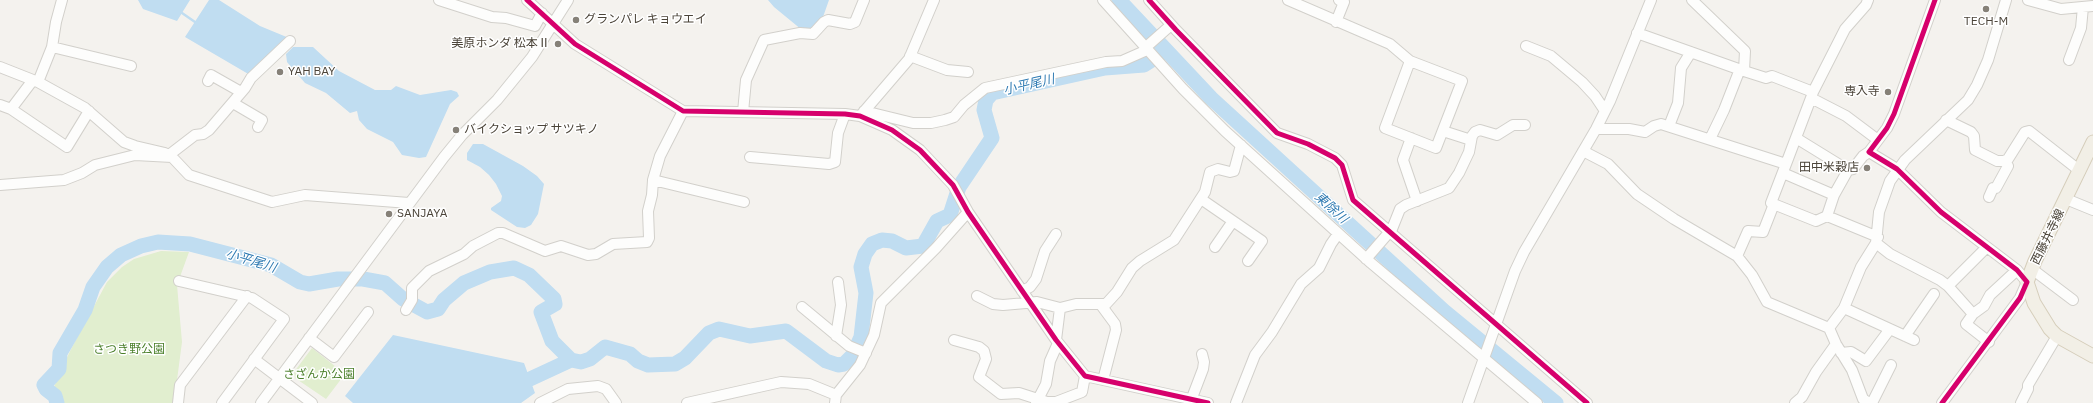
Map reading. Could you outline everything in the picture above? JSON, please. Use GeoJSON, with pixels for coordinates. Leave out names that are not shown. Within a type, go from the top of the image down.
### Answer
{"type":"FeatureCollection","features":[{"type":"Feature","properties":{"kind":"main road","name":"西藤井寺線"},"geometry":{"type":"LineString","coordinates":[[2027,282],[2093,142]]}},
{"type":"Feature","properties":{"kind":"main road"},"geometry":{"type":"LineString","coordinates":[[2027,282],[2040,315],[2057,336],[2093,356]]}},
{"type":"Feature","properties":{"kind":"street"},"geometry":{"type":"LineString","coordinates":[[11,109],[36,81],[52,47],[56,22],[62,0]]}},
{"type":"Feature","properties":{"kind":"street"},"geometry":{"type":"LineString","coordinates":[[439,0],[492,17],[506,18],[535,26],[542,13]]}},
{"type":"Feature","properties":{"kind":"street"},"geometry":{"type":"LineString","coordinates":[[527,0],[575,44],[683,111],[862,114],[913,123],[931,123],[954,117],[984,88],[1106,62],[1122,61],[1146,49],[1171,25]]}},
{"type":"Feature","properties":{"kind":"street"},"geometry":{"type":"LineString","coordinates":[[261,403],[457,140],[516,77],[568,0]]}},
{"type":"Feature","properties":{"kind":"street"},"geometry":{"type":"LineString","coordinates":[[743,112],[746,80],[764,40],[800,33],[813,34],[824,22],[828,20],[850,24],[855,22],[864,0]]}},
{"type":"Feature","properties":{"kind":"street"},"geometry":{"type":"LineString","coordinates":[[862,114],[910,56],[934,0]]}},
{"type":"Feature","properties":{"kind":"street"},"geometry":{"type":"LineString","coordinates":[[1103,0],[1182,89],[1241,145],[1366,259],[1537,403]]}},
{"type":"Feature","properties":{"kind":"street"},"geometry":{"type":"LineString","coordinates":[[1149,0],[1171,25],[1277,133],[1308,144],[1336,158],[1342,165],[1353,200],[1587,403]]}},
{"type":"Feature","properties":{"kind":"street"},"geometry":{"type":"LineString","coordinates":[[1288,0],[1390,44],[1410,61],[1462,81],[1436,148],[1385,128],[1410,61]]}},
{"type":"Feature","properties":{"kind":"street"},"geometry":{"type":"LineString","coordinates":[[1336,22],[1344,2],[1338,0]]}},
{"type":"Feature","properties":{"kind":"street"},"geometry":{"type":"LineString","coordinates":[[1468,403],[1495,323],[1524,252],[1596,129],[1605,111],[1651,0]]}},
{"type":"Feature","properties":{"kind":"street"},"geometry":{"type":"LineString","coordinates":[[1692,0],[1745,51],[1742,70],[1710,140]]}},
{"type":"Feature","properties":{"kind":"street"},"geometry":{"type":"LineString","coordinates":[[1868,0],[1866,5],[1845,29],[1812,95],[1771,203],[1816,220],[1827,216],[1877,240],[1890,254],[1924,271],[1948,286],[1973,314]]}},
{"type":"Feature","properties":{"kind":"street"},"geometry":{"type":"LineString","coordinates":[[1827,216],[1834,196],[1848,170],[1853,169],[1862,156],[1869,152],[1894,114],[1935,0]]}},
{"type":"Feature","properties":{"kind":"street"},"geometry":{"type":"LineString","coordinates":[[1829,328],[1844,308],[1862,267],[1877,240],[1879,212],[1884,193],[1897,169],[1968,100],[1977,85],[1988,60],[2006,0]]}},
{"type":"Feature","properties":{"kind":"street"},"geometry":{"type":"LineString","coordinates":[[2028,0],[2050,3],[2061,9],[2088,6],[2069,60]]}},
{"type":"Feature","properties":{"kind":"street"},"geometry":{"type":"LineString","coordinates":[[1637,33],[1766,78],[1772,76],[1812,95],[1846,116],[1878,140]]}},
{"type":"Feature","properties":{"kind":"street"},"geometry":{"type":"LineString","coordinates":[[0,185],[64,180],[82,173],[95,165],[135,155],[170,156],[195,135],[203,134],[209,130],[251,78],[290,41]]}},
{"type":"Feature","properties":{"kind":"street"},"geometry":{"type":"LineString","coordinates":[[1526,46],[1551,56],[1582,82],[1595,96],[1605,111]]}},
{"type":"Feature","properties":{"kind":"street"},"geometry":{"type":"LineString","coordinates":[[52,47],[131,66]]}},
{"type":"Feature","properties":{"kind":"street"},"geometry":{"type":"LineString","coordinates":[[1669,126],[1678,103],[1682,68],[1691,52]]}},
{"type":"Feature","properties":{"kind":"street"},"geometry":{"type":"LineString","coordinates":[[910,56],[947,70],[968,72]]}},
{"type":"Feature","properties":{"kind":"street"},"geometry":{"type":"LineString","coordinates":[[0,66],[36,81],[89,111],[124,142],[135,146],[162,151],[170,156],[189,175],[272,202],[306,195],[409,203]]}},
{"type":"Feature","properties":{"kind":"street"},"geometry":{"type":"LineString","coordinates":[[208,80],[211,75],[241,92]]}},
{"type":"Feature","properties":{"kind":"street"},"geometry":{"type":"LineString","coordinates":[[232,102],[262,120],[258,127]]}},
{"type":"Feature","properties":{"kind":"street"},"geometry":{"type":"LineString","coordinates":[[0,105],[11,109],[67,147],[89,111]]}},
{"type":"Feature","properties":{"kind":"street"},"geometry":{"type":"LineString","coordinates":[[406,310],[412,300],[412,288],[429,271],[464,254],[473,246],[498,233],[503,232],[545,251],[561,246],[588,255],[596,254],[613,244],[647,242],[648,211],[652,195],[653,180],[660,156],[683,111]]}},
{"type":"Feature","properties":{"kind":"street"},"geometry":{"type":"LineString","coordinates":[[750,157],[829,164],[835,162],[838,133],[845,114]]}},
{"type":"Feature","properties":{"kind":"street"},"geometry":{"type":"LineString","coordinates":[[862,114],[892,130],[920,150],[953,185],[968,212],[1057,342],[1085,376],[1191,401],[1208,403]]}},
{"type":"Feature","properties":{"kind":"street"},"geometry":{"type":"LineString","coordinates":[[1946,120],[1971,132],[1974,136],[1975,150],[1997,161],[2005,161]]}},
{"type":"Feature","properties":{"kind":"street"},"geometry":{"type":"LineString","coordinates":[[1596,129],[1629,129],[1645,132],[1654,126],[1661,124],[1669,126],[1710,140],[1784,169],[1834,196]]}},
{"type":"Feature","properties":{"kind":"street"},"geometry":{"type":"LineString","coordinates":[[1366,259],[1392,229],[1400,210],[1416,201],[1449,188],[1459,173],[1469,152],[1471,140],[1475,132],[1480,130],[1497,135],[1513,125],[1525,125]]}},
{"type":"Feature","properties":{"kind":"street"},"geometry":{"type":"LineString","coordinates":[[1443,131],[1471,140]]}},
{"type":"Feature","properties":{"kind":"street"},"geometry":{"type":"LineString","coordinates":[[2005,161],[2025,132],[2029,131],[2080,171]]}},
{"type":"Feature","properties":{"kind":"street"},"geometry":{"type":"LineString","coordinates":[[1411,138],[1403,160],[1416,201]]}},
{"type":"Feature","properties":{"kind":"street"},"geometry":{"type":"LineString","coordinates":[[1796,138],[1848,170]]}},
{"type":"Feature","properties":{"kind":"street"},"geometry":{"type":"LineString","coordinates":[[977,296],[993,304],[1014,305],[1030,302],[1060,308],[1088,303],[1101,305],[1110,301],[1132,268],[1140,260],[1174,240],[1205,192],[1210,172],[1218,169],[1230,172],[1234,171],[1241,145]]}},
{"type":"Feature","properties":{"kind":"street"},"geometry":{"type":"LineString","coordinates":[[1583,151],[1608,164],[1637,194],[1674,219],[1737,256],[1752,275],[1767,302],[1829,328],[1838,348],[1852,370],[1863,399],[1870,403],[1891,365]]}},
{"type":"Feature","properties":{"kind":"street"},"geometry":{"type":"LineString","coordinates":[[1869,152],[1897,169],[1941,212],[2017,270],[2027,282],[2020,298],[1989,342],[1942,403]]}},
{"type":"Feature","properties":{"kind":"street"},"geometry":{"type":"LineString","coordinates":[[1989,197],[2008,166],[2005,161]]}},
{"type":"Feature","properties":{"kind":"street"},"geometry":{"type":"LineString","coordinates":[[653,180],[744,202]]}},
{"type":"Feature","properties":{"kind":"street"},"geometry":{"type":"LineString","coordinates":[[1201,199],[1262,241],[1248,261]]}},
{"type":"Feature","properties":{"kind":"street"},"geometry":{"type":"LineString","coordinates":[[2066,199],[2093,210]]}},
{"type":"Feature","properties":{"kind":"street"},"geometry":{"type":"LineString","coordinates":[[1737,256],[1748,231],[1763,232],[1774,204]]}},
{"type":"Feature","properties":{"kind":"street"},"geometry":{"type":"LineString","coordinates":[[687,403],[704,401],[781,382],[809,384],[836,399],[860,365],[866,353],[874,335],[881,304],[968,212]]}},
{"type":"Feature","properties":{"kind":"street"},"geometry":{"type":"LineString","coordinates":[[1214,247],[1233,221]]}},
{"type":"Feature","properties":{"kind":"street"},"geometry":{"type":"LineString","coordinates":[[1022,291],[1030,287],[1036,279],[1045,251],[1056,234]]}},
{"type":"Feature","properties":{"kind":"street"},"geometry":{"type":"LineString","coordinates":[[1236,403],[1255,355],[1272,332],[1301,284],[1319,268],[1330,244],[1338,234]]}},
{"type":"Feature","properties":{"kind":"street"},"geometry":{"type":"LineString","coordinates":[[1948,286],[1987,247]]}},
{"type":"Feature","properties":{"kind":"street"},"geometry":{"type":"LineString","coordinates":[[2032,269],[2073,300]]}},
{"type":"Feature","properties":{"kind":"street"},"geometry":{"type":"LineString","coordinates":[[1989,342],[1966,324],[1973,314],[1984,306],[1990,295],[2017,270]]}},
{"type":"Feature","properties":{"kind":"street"},"geometry":{"type":"LineString","coordinates":[[179,281],[247,296],[284,319],[222,403]]}},
{"type":"Feature","properties":{"kind":"street"},"geometry":{"type":"LineString","coordinates":[[836,336],[841,305],[838,282]]}},
{"type":"Feature","properties":{"kind":"street"},"geometry":{"type":"LineString","coordinates":[[1844,308],[1910,338],[1934,294]]}},
{"type":"Feature","properties":{"kind":"street"},"geometry":{"type":"LineString","coordinates":[[178,403],[180,385],[247,296]]}},
{"type":"Feature","properties":{"kind":"street"},"geometry":{"type":"LineString","coordinates":[[1101,305],[1116,324],[1116,330],[1103,380]]}},
{"type":"Feature","properties":{"kind":"street"},"geometry":{"type":"LineString","coordinates":[[802,307],[849,346],[866,353]]}},
{"type":"Feature","properties":{"kind":"street"},"geometry":{"type":"LineString","coordinates":[[1037,401],[1046,384],[1050,360],[1057,342],[1060,308]]}},
{"type":"Feature","properties":{"kind":"street"},"geometry":{"type":"LineString","coordinates":[[309,338],[334,356],[368,312]]}},
{"type":"Feature","properties":{"kind":"street"},"geometry":{"type":"LineString","coordinates":[[1838,348],[1851,352],[1866,361],[1890,329]]}},
{"type":"Feature","properties":{"kind":"street"},"geometry":{"type":"LineString","coordinates":[[2021,403],[2028,389],[2028,385],[2057,336]]}},
{"type":"Feature","properties":{"kind":"street"},"geometry":{"type":"LineString","coordinates":[[954,340],[979,347],[984,351],[986,359],[979,377],[1002,394],[1018,393],[1037,401],[1056,402],[1082,392],[1085,376]]}},
{"type":"Feature","properties":{"kind":"street"},"geometry":{"type":"LineString","coordinates":[[1795,403],[1802,397],[1816,372],[1838,348]]}},
{"type":"Feature","properties":{"kind":"street"},"geometry":{"type":"LineString","coordinates":[[1191,401],[1203,370],[1204,362],[1202,354]]}},
{"type":"Feature","properties":{"kind":"street"},"geometry":{"type":"LineString","coordinates":[[254,359],[279,378],[305,401]]}},
{"type":"Feature","properties":{"kind":"street"},"geometry":{"type":"LineString","coordinates":[[540,403],[568,389],[598,386],[606,389],[616,403]]}},
{"type":"Feature","properties":{"kind":"green space","name":"さつき野公園"},"geometry":{"type":"Polygon","coordinates":[[[161,251],[189,252],[177,285],[182,342],[174,403],[64,403],[53,389],[70,351],[107,282],[122,267],[134,259],[161,251]]]}},
{"type":"Feature","properties":{"kind":"green space","name":"さざんか公園"},"geometry":{"type":"Polygon","coordinates":[[[312,348],[345,374],[326,399],[295,378],[294,372],[312,348]]]}},
{"type":"Feature","properties":{"kind":"water"},"geometry":{"type":"Polygon","coordinates":[[[138,0],[190,0],[177,21],[143,9],[138,0]]]}},
{"type":"Feature","properties":{"kind":"water"},"geometry":{"type":"Polygon","coordinates":[[[209,0],[219,0],[260,26],[289,38],[250,75],[185,37],[209,0]]]}},
{"type":"Feature","properties":{"kind":"water"},"geometry":{"type":"Polygon","coordinates":[[[768,0],[829,0],[823,17],[818,21],[814,30],[802,30],[774,7],[768,0]]]}},
{"type":"Feature","properties":{"kind":"water"},"geometry":{"type":"Polygon","coordinates":[[[293,47],[313,47],[339,71],[375,90],[391,90],[396,86],[420,95],[451,90],[457,92],[459,96],[450,104],[426,157],[419,158],[402,155],[393,142],[367,129],[359,120],[357,111],[350,113],[326,93],[305,83],[287,62],[286,54],[293,47]]]}},
{"type":"Feature","properties":{"kind":"water"},"geometry":{"type":"Polygon","coordinates":[[[473,144],[483,144],[523,166],[537,176],[544,184],[538,214],[531,225],[525,228],[517,227],[491,210],[491,208],[501,201],[502,196],[496,184],[489,175],[480,167],[467,160],[467,153],[473,144]]]}},
{"type":"Feature","properties":{"kind":"water"},"geometry":{"type":"Polygon","coordinates":[[[393,335],[524,363],[535,393],[521,403],[353,403],[345,396],[393,335]]]}},
{"type":"Feature","properties":{"kind":"waterway","name":"東除川"},"geometry":{"type":"LineString","coordinates":[[1119,0],[1211,98],[1444,311],[1556,403]]}},
{"type":"Feature","properties":{"kind":"waterway"},"geometry":{"type":"LineString","coordinates":[[182,13],[195,22]]}},
{"type":"Feature","properties":{"kind":"waterway","name":"小平尾川"},"geometry":{"type":"LineString","coordinates":[[57,403],[55,396],[46,389],[44,385],[59,369],[60,353],[85,310],[93,287],[107,267],[121,255],[141,246],[158,242],[190,244],[271,265],[300,282],[309,284],[338,279],[363,279],[385,283],[403,299],[427,312],[438,309],[444,300],[464,283],[490,272],[514,268],[529,275],[554,299],[555,304],[541,312],[552,341],[571,360],[581,362],[590,359],[605,347],[630,354],[638,361],[648,365],[675,364],[685,358],[709,333],[719,329],[750,336],[786,331],[826,361],[838,365],[844,364],[853,355],[861,337],[866,293],[861,267],[865,254],[872,244],[882,240],[892,241],[906,248],[923,246],[937,221],[950,215],[959,187],[992,138],[984,110],[986,100],[992,93],[1105,68],[1144,65],[1166,51]]}},
{"type":"Feature","properties":{"kind":"waterway"},"geometry":{"type":"LineString","coordinates":[[530,379],[571,360]]}},
{"type":"Feature","properties":{"kind":"cycle path"},"geometry":{"type":"LineString","coordinates":[[527,0],[575,44],[683,111],[845,114],[860,116],[892,130],[920,150],[953,185],[968,212],[1056,340],[1085,376],[1208,403]]}},
{"type":"Feature","properties":{"kind":"cycle path"},"geometry":{"type":"LineString","coordinates":[[1149,0],[1176,30],[1277,133],[1308,144],[1335,158],[1342,165],[1353,200],[1587,403]]}},
{"type":"Feature","properties":{"kind":"cycle path"},"geometry":{"type":"LineString","coordinates":[[1935,0],[1894,114],[1887,128],[1869,152],[1897,169],[1941,212],[2017,270],[2027,282],[2020,298],[1942,403]]}},
{"type":"Feature","properties":{"kind":"place","name":"TECH-M"},"geometry":{"type":"Point","coordinates":[1986,9]}},
{"type":"Feature","properties":{"kind":"place","name":"グランパレ キョウエイ"},"geometry":{"type":"Point","coordinates":[576,20]}},
{"type":"Feature","properties":{"kind":"place","name":"美原ホンダ 松本Ⅱ"},"geometry":{"type":"Point","coordinates":[558,44]}},
{"type":"Feature","properties":{"kind":"place","name":"YAH BAY"},"geometry":{"type":"Point","coordinates":[280,72]}},
{"type":"Feature","properties":{"kind":"place","name":"専入寺"},"geometry":{"type":"Point","coordinates":[1888,92]}},
{"type":"Feature","properties":{"kind":"place","name":"バイクショップ サツキノ"},"geometry":{"type":"Point","coordinates":[456,130]}},
{"type":"Feature","properties":{"kind":"place","name":"田中米穀店"},"geometry":{"type":"Point","coordinates":[1867,168]}},
{"type":"Feature","properties":{"kind":"place","name":"SANJAYA"},"geometry":{"type":"Point","coordinates":[389,214]}}]}
